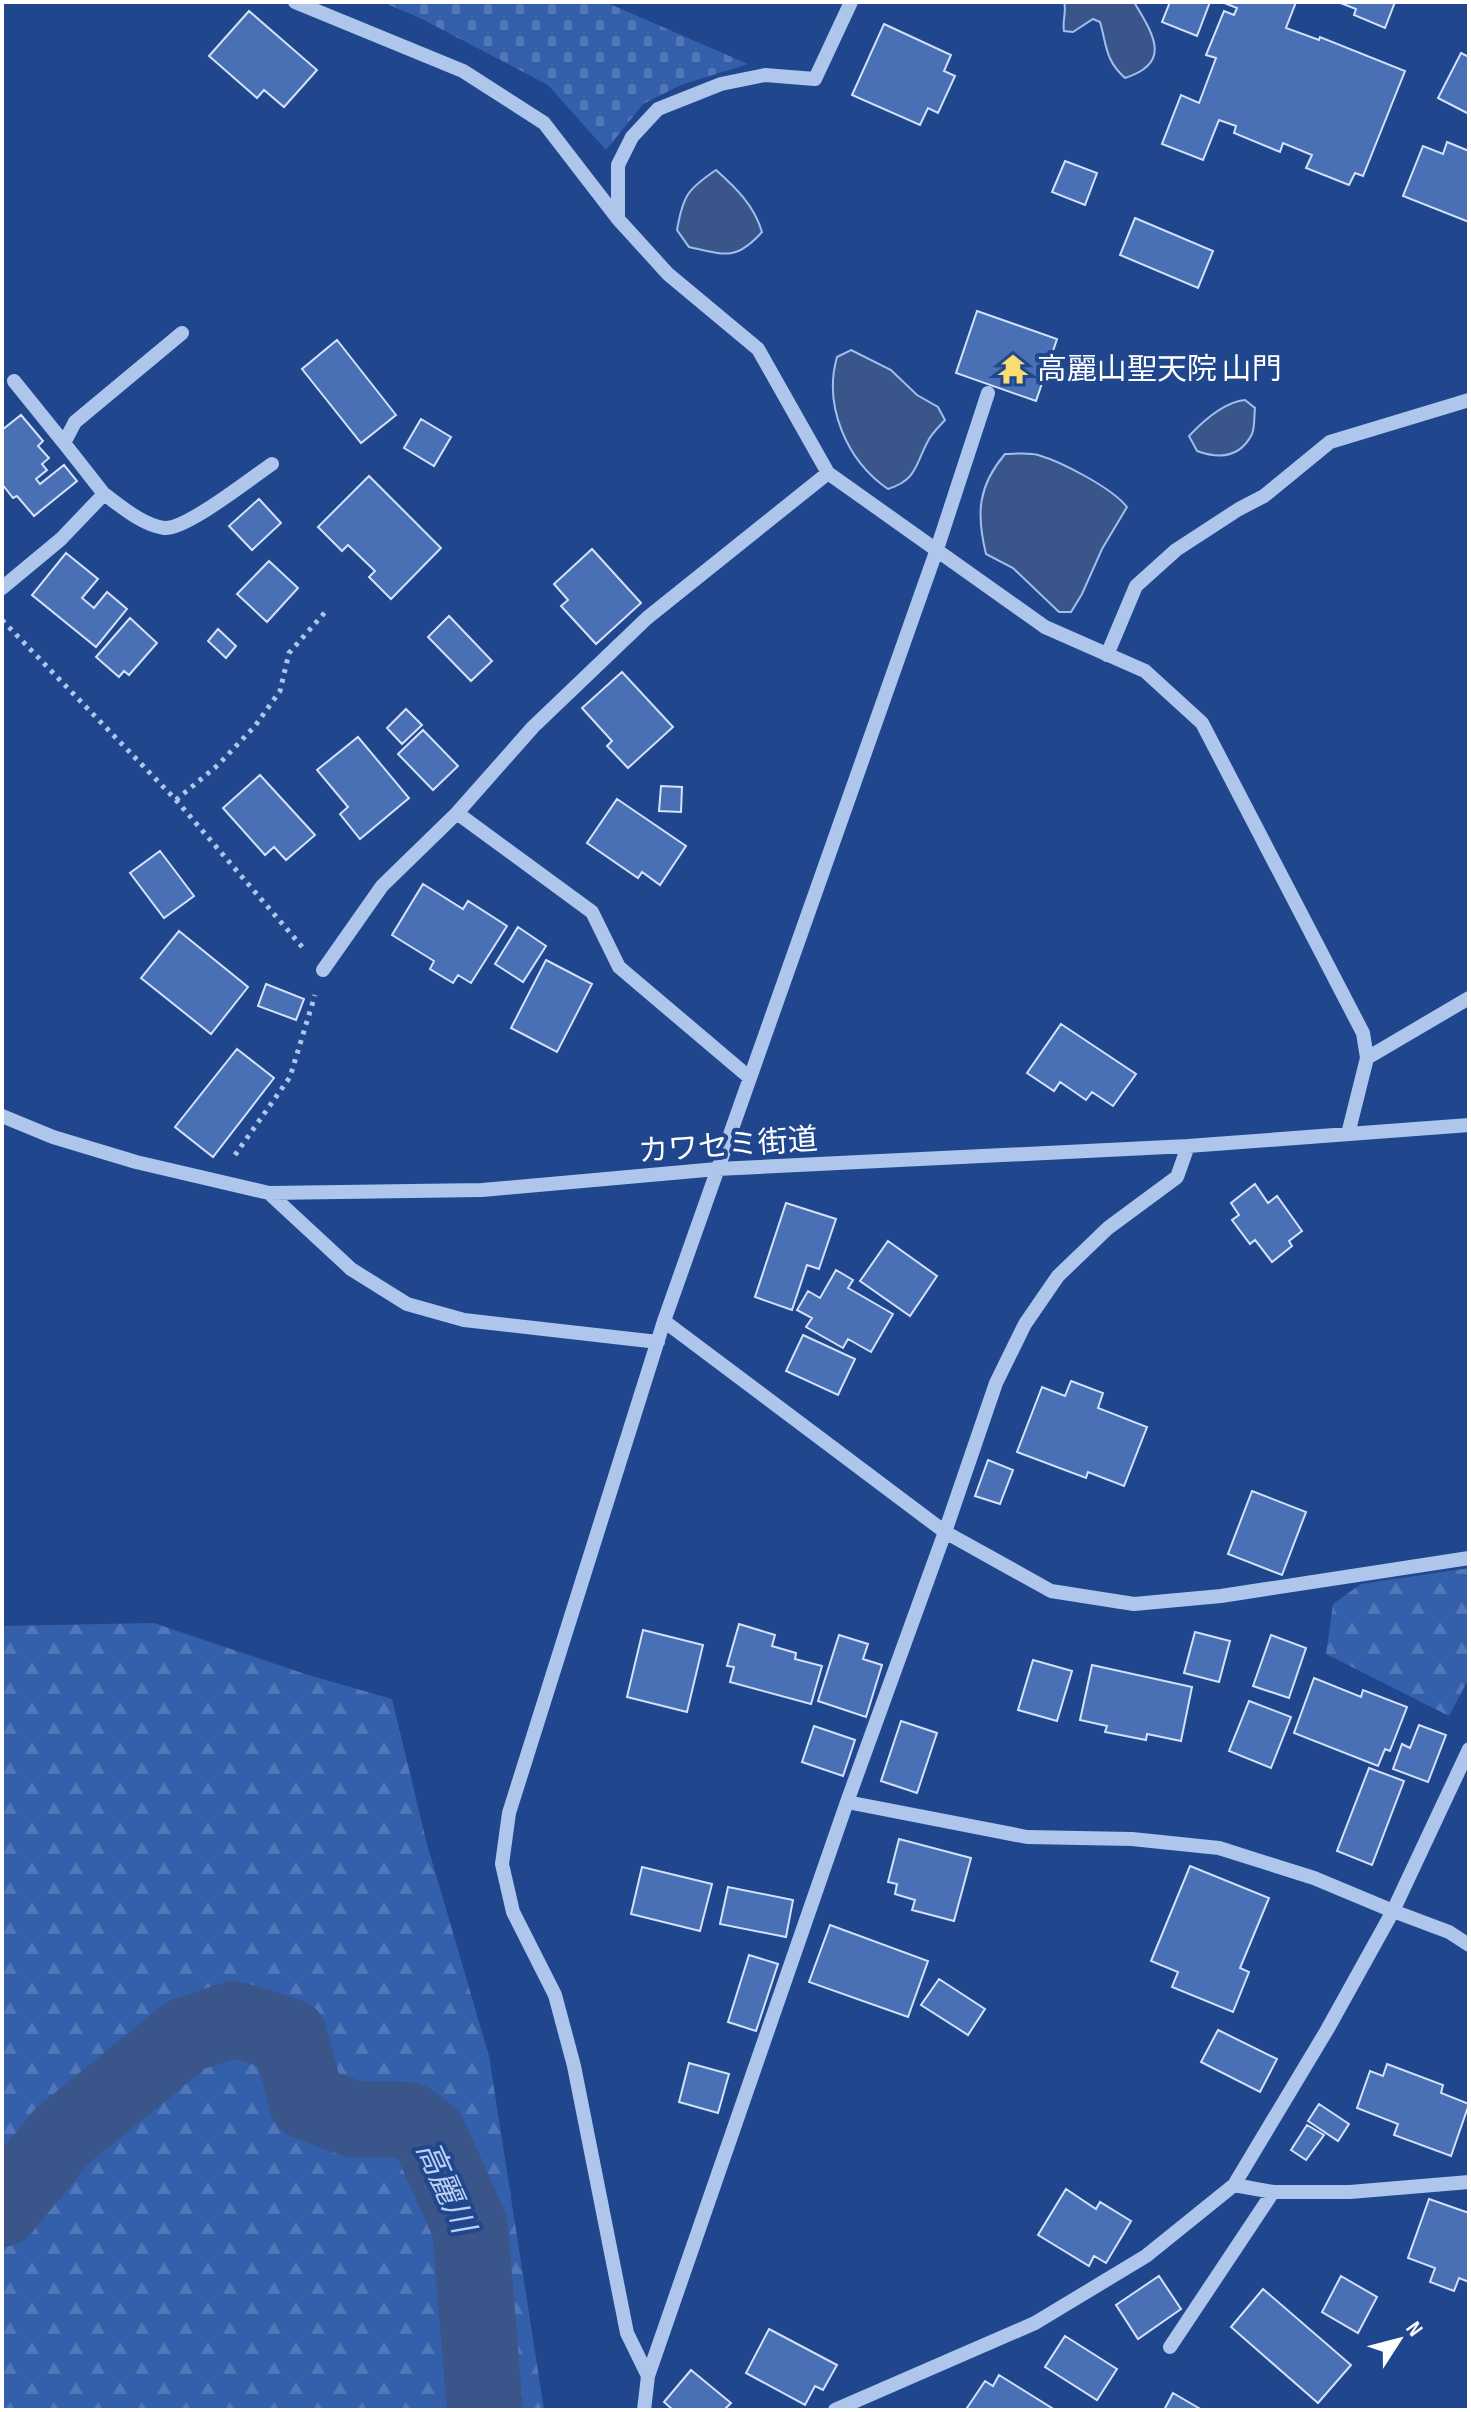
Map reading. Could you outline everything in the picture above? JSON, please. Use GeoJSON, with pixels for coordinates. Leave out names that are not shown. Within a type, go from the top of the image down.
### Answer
{"type":"FeatureCollection","features":[{"type":"Feature","properties":{"kind":"street"},"geometry":{"type":"LineString","coordinates":[[295,2],[463,71],[544,123],[618,219],[668,274],[758,349],[828,473],[1045,627],[1145,671],[1202,723],[1363,1033],[1367,1058],[1348,1134]]}},
{"type":"Feature","properties":{"kind":"street"},"geometry":{"type":"LineString","coordinates":[[618,219],[618,165],[632,137],[658,109],[721,84],[765,75],[815,79],[851,2]]}},
{"type":"Feature","properties":{"kind":"street"},"geometry":{"type":"LineString","coordinates":[[64,443],[75,422],[182,333]]}},
{"type":"Feature","properties":{"kind":"street"},"geometry":{"type":"LineString","coordinates":[[14,381],[104,494],[138,518],[165,528],[186,523],[272,464]]}},
{"type":"Feature","properties":{"kind":"street"},"geometry":{"type":"LineString","coordinates":[[648,2376],[627,2333],[574,2066],[555,1995],[513,1912],[502,1864],[509,1813],[664,1321],[937,549],[988,393]]}},
{"type":"Feature","properties":{"kind":"street"},"geometry":{"type":"LineString","coordinates":[[1107,655],[1136,586],[1176,550],[1264,496],[1330,442],[1469,400]]}},
{"type":"Feature","properties":{"kind":"street"},"geometry":{"type":"LineString","coordinates":[[323,970],[382,886],[457,813],[533,727],[647,618],[828,473]]}},
{"type":"Feature","properties":{"kind":"street"},"geometry":{"type":"LineString","coordinates":[[2,588],[61,539],[104,494]]}},
{"type":"Feature","properties":{"kind":"street"},"geometry":{"type":"LineString","coordinates":[[457,813],[592,912],[619,967],[750,1078]]}},
{"type":"Feature","properties":{"kind":"street"},"geometry":{"type":"LineString","coordinates":[[1367,1058],[1469,998]]}},
{"type":"Feature","properties":{"kind":"street","name":"カワセミ街道"},"geometry":{"type":"LineString","coordinates":[[2,1116],[53,1137],[136,1162],[269,1193],[482,1190],[717,1169],[1188,1146],[1469,1125]]}},
{"type":"Feature","properties":{"kind":"street"},"geometry":{"type":"LineString","coordinates":[[644,2410],[648,2376],[996,1383],[1025,1324],[1058,1276],[1108,1228],[1177,1177],[1188,1146]]}},
{"type":"Feature","properties":{"kind":"street"},"geometry":{"type":"LineString","coordinates":[[269,1193],[351,1269],[407,1304],[464,1320],[658,1342]]}},
{"type":"Feature","properties":{"kind":"street"},"geometry":{"type":"LineString","coordinates":[[664,1321],[945,1532],[1051,1591],[1134,1604],[1221,1596],[1469,1558]]}},
{"type":"Feature","properties":{"kind":"street"},"geometry":{"type":"LineString","coordinates":[[835,2410],[1035,2323],[1146,2256],[1234,2185],[1327,2030],[1393,1911],[1469,1749]]}},
{"type":"Feature","properties":{"kind":"street"},"geometry":{"type":"LineString","coordinates":[[847,1802],[1027,1837],[1132,1839],[1219,1848],[1314,1878],[1449,1932],[1469,1945]]}},
{"type":"Feature","properties":{"kind":"street"},"geometry":{"type":"LineString","coordinates":[[1234,2185],[1273,2192],[1350,2192],[1469,2182]]}},
{"type":"Feature","properties":{"kind":"street"},"geometry":{"type":"LineString","coordinates":[[1170,2347],[1273,2192]]}},
{"type":"Feature","properties":{"kind":"path"},"geometry":{"type":"LineString","coordinates":[[176,800],[218,765],[255,726],[280,691],[289,653],[327,610]]}},
{"type":"Feature","properties":{"kind":"path"},"geometry":{"type":"LineString","coordinates":[[2,620],[176,800],[323,970],[290,1077],[217,1180]]}},
{"type":"Feature","properties":{"kind":"green space"},"geometry":{"type":"Polygon","coordinates":[[[382,2],[605,2],[748,64],[681,85],[643,104],[606,150],[548,85],[418,17],[382,2]]]}},
{"type":"Feature","properties":{"kind":"green space"},"geometry":{"type":"Polygon","coordinates":[[[1469,1568],[1469,1678],[1449,1716],[1326,1654],[1333,1604],[1361,1584],[1469,1568]]]}},
{"type":"Feature","properties":{"kind":"green space"},"geometry":{"type":"Polygon","coordinates":[[[154,1623],[305,1674],[392,1699],[427,1844],[489,2056],[544,2410],[2,2410],[2,1626],[154,1623]]]}},
{"type":"Feature","properties":{"kind":"shaded area"},"geometry":{"type":"Polygon","coordinates":[[[1064,2],[1134,2],[1155,46],[1149,64],[1125,78],[1110,59],[1100,22],[1093,19],[1073,32],[1064,31],[1064,2]]]}},
{"type":"Feature","properties":{"kind":"shaded area"},"geometry":{"type":"Polygon","coordinates":[[[716,170],[749,205],[762,232],[737,252],[721,253],[689,247],[677,230],[688,194],[716,170]]]}},
{"type":"Feature","properties":{"kind":"shaded area"},"geometry":{"type":"Polygon","coordinates":[[[851,350],[891,370],[917,395],[938,407],[945,420],[930,438],[910,476],[888,489],[873,477],[850,448],[836,413],[833,376],[837,357],[851,350]]]}},
{"type":"Feature","properties":{"kind":"shaded area"},"geometry":{"type":"Polygon","coordinates":[[[1245,400],[1255,408],[1253,431],[1247,442],[1228,454],[1213,455],[1197,451],[1189,436],[1222,408],[1245,400]]]}},
{"type":"Feature","properties":{"kind":"shaded area"},"geometry":{"type":"Polygon","coordinates":[[[1005,454],[1034,454],[1060,463],[1099,484],[1127,507],[1071,612],[1059,612],[1013,568],[986,554],[980,513],[984,489],[1005,454]]]}},
{"type":"Feature","properties":{"kind":"building"},"geometry":{"type":"Polygon","coordinates":[[[1170,2],[1210,2],[1197,36],[1162,22],[1170,2]]]}},
{"type":"Feature","properties":{"kind":"building"},"geometry":{"type":"Polygon","coordinates":[[[1222,2],[1296,2],[1286,28],[1319,40],[1320,37],[1405,71],[1363,176],[1355,173],[1349,185],[1306,168],[1312,155],[1283,143],[1280,152],[1234,133],[1236,126],[1219,120],[1203,160],[1162,144],[1181,95],[1199,103],[1216,58],[1206,55],[1224,11],[1234,15],[1237,8],[1222,2]]]}},
{"type":"Feature","properties":{"kind":"building"},"geometry":{"type":"Polygon","coordinates":[[[1338,2],[1395,2],[1385,28],[1354,15],[1356,9],[1338,2]]]}},
{"type":"Feature","properties":{"kind":"building"},"geometry":{"type":"Polygon","coordinates":[[[249,11],[317,70],[284,107],[264,90],[257,98],[209,56],[249,11]]]}},
{"type":"Feature","properties":{"kind":"building"},"geometry":{"type":"Polygon","coordinates":[[[884,24],[951,55],[944,71],[955,76],[938,113],[928,108],[920,125],[852,95],[884,24]]]}},
{"type":"Feature","properties":{"kind":"building"},"geometry":{"type":"Polygon","coordinates":[[[1461,53],[1469,57],[1469,114],[1438,98],[1461,53]]]}},
{"type":"Feature","properties":{"kind":"building"},"geometry":{"type":"Polygon","coordinates":[[[1447,142],[1469,151],[1469,222],[1403,196],[1423,146],[1443,154],[1447,142]]]}},
{"type":"Feature","properties":{"kind":"building"},"geometry":{"type":"Polygon","coordinates":[[[1065,161],[1097,173],[1085,205],[1052,192],[1065,161]]]}},
{"type":"Feature","properties":{"kind":"building"},"geometry":{"type":"Polygon","coordinates":[[[1135,218],[1213,251],[1198,288],[1120,255],[1135,218]]]}},
{"type":"Feature","properties":{"kind":"building"},"geometry":{"type":"Polygon","coordinates":[[[977,311],[1057,339],[1036,401],[956,373],[977,311]]]}},
{"type":"Feature","properties":{"kind":"building"},"geometry":{"type":"Polygon","coordinates":[[[337,340],[396,415],[361,443],[302,369],[337,340]]]}},
{"type":"Feature","properties":{"kind":"building"},"geometry":{"type":"Polygon","coordinates":[[[21,415],[43,441],[38,446],[49,458],[42,464],[47,470],[36,479],[40,484],[64,465],[77,481],[34,516],[2,484],[2,430],[21,415]]]}},
{"type":"Feature","properties":{"kind":"building"},"geometry":{"type":"Polygon","coordinates":[[[421,419],[451,437],[434,466],[404,448],[421,419]]]}},
{"type":"Feature","properties":{"kind":"building"},"geometry":{"type":"Polygon","coordinates":[[[369,476],[441,548],[391,599],[369,577],[375,571],[348,545],[342,551],[318,527],[369,476]]]}},
{"type":"Feature","properties":{"kind":"building"},"geometry":{"type":"Polygon","coordinates":[[[259,499],[281,523],[252,550],[229,526],[259,499]]]}},
{"type":"Feature","properties":{"kind":"building"},"geometry":{"type":"Polygon","coordinates":[[[592,549],[641,603],[596,644],[561,606],[568,600],[554,584],[592,549]]]}},
{"type":"Feature","properties":{"kind":"building"},"geometry":{"type":"Polygon","coordinates":[[[66,553],[98,579],[82,598],[94,608],[107,592],[127,609],[96,647],[32,595],[66,553]]]}},
{"type":"Feature","properties":{"kind":"building"},"geometry":{"type":"Polygon","coordinates":[[[269,561],[298,588],[267,622],[237,594],[269,561]]]}},
{"type":"Feature","properties":{"kind":"building"},"geometry":{"type":"Polygon","coordinates":[[[449,616],[492,661],[471,681],[428,637],[449,616]]]}},
{"type":"Feature","properties":{"kind":"building"},"geometry":{"type":"Polygon","coordinates":[[[130,618],[157,643],[129,675],[124,671],[119,677],[96,657],[130,618]]]}},
{"type":"Feature","properties":{"kind":"building"},"geometry":{"type":"Polygon","coordinates":[[[218,629],[236,646],[226,658],[208,641],[218,629]]]}},
{"type":"Feature","properties":{"kind":"building"},"geometry":{"type":"Polygon","coordinates":[[[622,672],[673,727],[628,768],[607,746],[612,741],[582,708],[622,672]]]}},
{"type":"Feature","properties":{"kind":"building"},"geometry":{"type":"Polygon","coordinates":[[[406,709],[422,725],[402,744],[387,728],[406,709]]]}},
{"type":"Feature","properties":{"kind":"building"},"geometry":{"type":"Polygon","coordinates":[[[423,730],[458,766],[433,790],[398,754],[423,730]]]}},
{"type":"Feature","properties":{"kind":"building"},"geometry":{"type":"Polygon","coordinates":[[[358,737],[409,798],[360,839],[340,814],[348,807],[317,770],[358,737]]]}},
{"type":"Feature","properties":{"kind":"building"},"geometry":{"type":"Polygon","coordinates":[[[260,775],[315,835],[286,860],[274,847],[265,855],[223,808],[260,775]]]}},
{"type":"Feature","properties":{"kind":"building"},"geometry":{"type":"Polygon","coordinates":[[[661,786],[682,787],[681,812],[659,811],[661,786]]]}},
{"type":"Feature","properties":{"kind":"building"},"geometry":{"type":"Polygon","coordinates":[[[617,799],[686,846],[660,885],[642,872],[638,878],[587,843],[617,799]]]}},
{"type":"Feature","properties":{"kind":"building"},"geometry":{"type":"Polygon","coordinates":[[[160,851],[194,896],[164,918],[130,873],[160,851]]]}},
{"type":"Feature","properties":{"kind":"building"},"geometry":{"type":"Polygon","coordinates":[[[423,884],[463,909],[468,901],[507,926],[471,983],[458,975],[453,983],[430,969],[434,961],[392,935],[423,884]]]}},
{"type":"Feature","properties":{"kind":"building"},"geometry":{"type":"Polygon","coordinates":[[[518,927],[546,946],[523,982],[495,964],[518,927]]]}},
{"type":"Feature","properties":{"kind":"building"},"geometry":{"type":"Polygon","coordinates":[[[179,931],[248,987],[211,1034],[141,978],[179,931]]]}},
{"type":"Feature","properties":{"kind":"building"},"geometry":{"type":"Polygon","coordinates":[[[546,960],[592,984],[557,1052],[511,1028],[546,960]]]}},
{"type":"Feature","properties":{"kind":"building"},"geometry":{"type":"Polygon","coordinates":[[[266,984],[304,999],[296,1020],[258,1006],[266,984]]]}},
{"type":"Feature","properties":{"kind":"building"},"geometry":{"type":"Polygon","coordinates":[[[1061,1024],[1136,1074],[1113,1106],[1092,1092],[1086,1100],[1060,1082],[1054,1091],[1027,1073],[1061,1024]]]}},
{"type":"Feature","properties":{"kind":"building"},"geometry":{"type":"Polygon","coordinates":[[[237,1049],[274,1078],[213,1157],[175,1127],[237,1049]]]}},
{"type":"Feature","properties":{"kind":"building"},"geometry":{"type":"Polygon","coordinates":[[[1255,1184],[1268,1203],[1277,1196],[1302,1231],[1289,1241],[1292,1246],[1272,1262],[1255,1240],[1250,1244],[1232,1220],[1239,1215],[1231,1203],[1255,1184]]]}},
{"type":"Feature","properties":{"kind":"building"},"geometry":{"type":"Polygon","coordinates":[[[786,1203],[836,1219],[819,1269],[807,1265],[792,1310],[755,1297],[786,1203]]]}},
{"type":"Feature","properties":{"kind":"building"},"geometry":{"type":"Polygon","coordinates":[[[888,1241],[937,1276],[910,1316],[860,1281],[888,1241]]]}},
{"type":"Feature","properties":{"kind":"building"},"geometry":{"type":"Polygon","coordinates":[[[836,1270],[853,1280],[848,1288],[893,1314],[871,1352],[848,1339],[843,1348],[806,1327],[812,1318],[797,1310],[808,1291],[820,1298],[836,1270]]]}},
{"type":"Feature","properties":{"kind":"building"},"geometry":{"type":"Polygon","coordinates":[[[803,1335],[855,1359],[838,1395],[786,1371],[803,1335]]]}},
{"type":"Feature","properties":{"kind":"building"},"geometry":{"type":"Polygon","coordinates":[[[1071,1381],[1103,1393],[1098,1408],[1147,1427],[1124,1486],[1088,1472],[1086,1478],[1017,1452],[1042,1387],[1065,1396],[1071,1381]]]}},
{"type":"Feature","properties":{"kind":"building"},"geometry":{"type":"Polygon","coordinates":[[[988,1460],[1013,1470],[1000,1504],[975,1496],[988,1460]]]}},
{"type":"Feature","properties":{"kind":"building"},"geometry":{"type":"Polygon","coordinates":[[[1252,1491],[1306,1512],[1282,1575],[1228,1554],[1252,1491]]]}},
{"type":"Feature","properties":{"kind":"building"},"geometry":{"type":"Polygon","coordinates":[[[739,1624],[775,1635],[772,1646],[796,1653],[795,1659],[822,1666],[811,1704],[730,1682],[734,1667],[727,1666],[739,1624]]]}},
{"type":"Feature","properties":{"kind":"building"},"geometry":{"type":"Polygon","coordinates":[[[643,1630],[703,1645],[687,1712],[627,1697],[643,1630]]]}},
{"type":"Feature","properties":{"kind":"building"},"geometry":{"type":"Polygon","coordinates":[[[1195,1632],[1230,1641],[1219,1682],[1184,1673],[1195,1632]]]}},
{"type":"Feature","properties":{"kind":"building"},"geometry":{"type":"Polygon","coordinates":[[[839,1635],[868,1644],[863,1659],[882,1665],[866,1717],[818,1701],[839,1635]]]}},
{"type":"Feature","properties":{"kind":"building"},"geometry":{"type":"Polygon","coordinates":[[[1271,1635],[1306,1648],[1289,1698],[1253,1686],[1271,1635]]]}},
{"type":"Feature","properties":{"kind":"building"},"geometry":{"type":"Polygon","coordinates":[[[1033,1660],[1072,1671],[1057,1721],[1018,1710],[1033,1660]]]}},
{"type":"Feature","properties":{"kind":"building"},"geometry":{"type":"Polygon","coordinates":[[[1092,1665],[1192,1687],[1181,1741],[1147,1734],[1146,1740],[1105,1732],[1107,1726],[1080,1720],[1092,1665]]]}},
{"type":"Feature","properties":{"kind":"building"},"geometry":{"type":"Polygon","coordinates":[[[1314,1678],[1361,1697],[1363,1690],[1407,1707],[1390,1751],[1385,1749],[1378,1766],[1294,1733],[1314,1678]]]}},
{"type":"Feature","properties":{"kind":"building"},"geometry":{"type":"Polygon","coordinates":[[[1249,1701],[1291,1717],[1271,1768],[1229,1751],[1249,1701]]]}},
{"type":"Feature","properties":{"kind":"building"},"geometry":{"type":"Polygon","coordinates":[[[901,1721],[937,1733],[917,1793],[881,1781],[901,1721]]]}},
{"type":"Feature","properties":{"kind":"building"},"geometry":{"type":"Polygon","coordinates":[[[1419,1725],[1446,1735],[1428,1782],[1393,1769],[1402,1744],[1410,1748],[1419,1725]]]}},
{"type":"Feature","properties":{"kind":"building"},"geometry":{"type":"Polygon","coordinates":[[[814,1726],[855,1740],[843,1776],[802,1762],[814,1726]]]}},
{"type":"Feature","properties":{"kind":"building"},"geometry":{"type":"Polygon","coordinates":[[[1369,1768],[1404,1781],[1372,1865],[1337,1851],[1369,1768]]]}},
{"type":"Feature","properties":{"kind":"building"},"geometry":{"type":"Polygon","coordinates":[[[899,1839],[971,1858],[954,1921],[912,1910],[915,1900],[895,1894],[897,1884],[888,1882],[899,1839]]]}},
{"type":"Feature","properties":{"kind":"building"},"geometry":{"type":"Polygon","coordinates":[[[1190,1866],[1269,1898],[1240,1968],[1249,1972],[1233,2012],[1172,1987],[1178,1972],[1151,1961],[1190,1866]]]}},
{"type":"Feature","properties":{"kind":"building"},"geometry":{"type":"Polygon","coordinates":[[[642,1867],[712,1884],[700,1931],[631,1914],[642,1867]]]}},
{"type":"Feature","properties":{"kind":"building"},"geometry":{"type":"Polygon","coordinates":[[[728,1887],[793,1900],[786,1937],[720,1924],[728,1887]]]}},
{"type":"Feature","properties":{"kind":"building"},"geometry":{"type":"Polygon","coordinates":[[[830,1925],[928,1961],[908,2017],[809,1982],[830,1925]]]}},
{"type":"Feature","properties":{"kind":"building"},"geometry":{"type":"Polygon","coordinates":[[[749,1955],[778,1964],[756,2031],[728,2022],[749,1955]]]}},
{"type":"Feature","properties":{"kind":"building"},"geometry":{"type":"Polygon","coordinates":[[[939,1979],[985,2009],[968,2035],[921,2005],[939,1979]]]}},
{"type":"Feature","properties":{"kind":"building"},"geometry":{"type":"Polygon","coordinates":[[[1218,2030],[1277,2059],[1260,2092],[1201,2062],[1218,2030]]]}},
{"type":"Feature","properties":{"kind":"building"},"geometry":{"type":"Polygon","coordinates":[[[689,2063],[729,2074],[718,2113],[679,2102],[689,2063]]]}},
{"type":"Feature","properties":{"kind":"building"},"geometry":{"type":"Polygon","coordinates":[[[1387,2064],[1443,2085],[1441,2093],[1469,2104],[1451,2156],[1394,2135],[1398,2124],[1357,2108],[1370,2071],[1383,2076],[1387,2064]]]}},
{"type":"Feature","properties":{"kind":"building"},"geometry":{"type":"Polygon","coordinates":[[[1319,2104],[1349,2124],[1338,2141],[1308,2121],[1319,2104]]]}},
{"type":"Feature","properties":{"kind":"building"},"geometry":{"type":"Polygon","coordinates":[[[1307,2125],[1324,2135],[1306,2160],[1291,2150],[1307,2125]]]}},
{"type":"Feature","properties":{"kind":"building"},"geometry":{"type":"Polygon","coordinates":[[[1066,2189],[1096,2209],[1100,2202],[1131,2221],[1106,2263],[1094,2256],[1089,2266],[1038,2235],[1066,2189]]]}},
{"type":"Feature","properties":{"kind":"building"},"geometry":{"type":"Polygon","coordinates":[[[1429,2199],[1469,2213],[1469,2282],[1459,2278],[1454,2291],[1430,2282],[1435,2268],[1408,2258],[1429,2199]]]}},
{"type":"Feature","properties":{"kind":"building"},"geometry":{"type":"Polygon","coordinates":[[[1159,2276],[1181,2309],[1138,2339],[1116,2305],[1159,2276]]]}},
{"type":"Feature","properties":{"kind":"building"},"geometry":{"type":"Polygon","coordinates":[[[1341,2276],[1377,2297],[1358,2333],[1322,2312],[1341,2276]]]}},
{"type":"Feature","properties":{"kind":"building"},"geometry":{"type":"Polygon","coordinates":[[[1263,2289],[1351,2365],[1318,2403],[1231,2327],[1263,2289]]]}},
{"type":"Feature","properties":{"kind":"building"},"geometry":{"type":"Polygon","coordinates":[[[769,2329],[837,2365],[823,2390],[815,2386],[805,2405],[746,2373],[769,2329]]]}},
{"type":"Feature","properties":{"kind":"building"},"geometry":{"type":"Polygon","coordinates":[[[1065,2336],[1117,2369],[1097,2400],[1045,2367],[1065,2336]]]}},
{"type":"Feature","properties":{"kind":"building"},"geometry":{"type":"Polygon","coordinates":[[[691,2370],[731,2403],[724,2410],[673,2410],[664,2402],[691,2370]]]}},
{"type":"Feature","properties":{"kind":"building"},"geometry":{"type":"Polygon","coordinates":[[[999,2375],[1055,2410],[967,2408],[985,2381],[993,2386],[999,2375]]]}},
{"type":"Feature","properties":{"kind":"building"},"geometry":{"type":"Polygon","coordinates":[[[1173,2393],[1202,2410],[1164,2410],[1173,2393]]]}},
{"type":"Feature","properties":{"kind":"waterway","name":"高麗川"},"geometry":{"type":"LineString","coordinates":[[2,2209],[62,2136],[186,2035],[234,2019],[289,2036],[307,2102],[353,2119],[408,2120],[429,2135],[470,2227],[485,2410]]}},
{"type":"Feature","properties":{"kind":"place","name":"高麗山聖天院 山門"},"geometry":{"type":"Point","coordinates":[1013,369]}}]}
